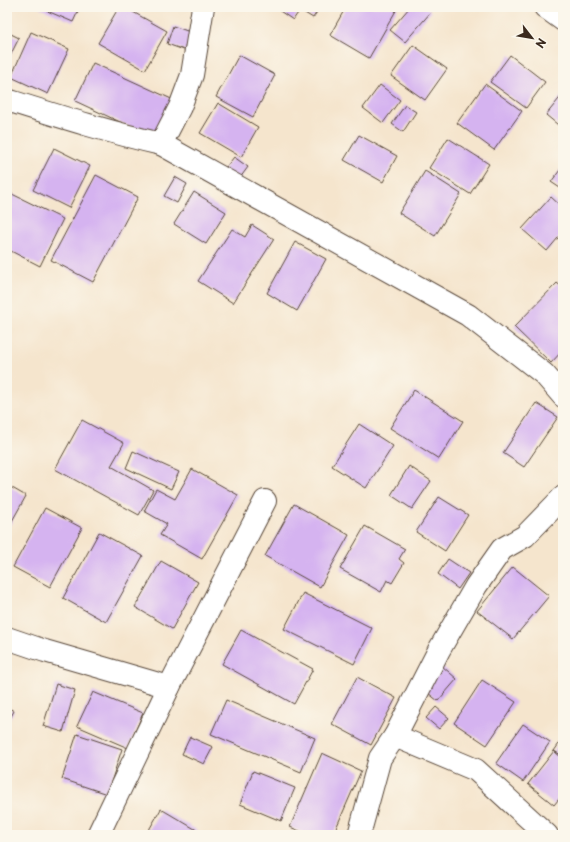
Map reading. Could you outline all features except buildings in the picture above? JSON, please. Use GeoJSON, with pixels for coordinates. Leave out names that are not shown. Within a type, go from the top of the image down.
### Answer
{"type":"FeatureCollection","features":[{"type":"Feature","properties":{"kind":"street"},"geometry":{"type":"LineString","coordinates":[[161,144],[180,107],[192,75],[203,7]]}},
{"type":"Feature","properties":{"kind":"street"},"geometry":{"type":"LineString","coordinates":[[545,7],[563,20]]}},
{"type":"Feature","properties":{"kind":"street"},"geometry":{"type":"LineString","coordinates":[[7,100],[121,135],[161,144],[468,316],[544,374],[563,396]]}},
{"type":"Feature","properties":{"kind":"street"},"geometry":{"type":"LineString","coordinates":[[359,835],[380,758],[395,736],[439,650],[476,586],[502,549],[525,536],[563,497]]}},
{"type":"Feature","properties":{"kind":"street"},"geometry":{"type":"LineString","coordinates":[[98,835],[169,687],[264,501]]}},
{"type":"Feature","properties":{"kind":"street"},"geometry":{"type":"LineString","coordinates":[[7,638],[45,651],[169,687]]}},
{"type":"Feature","properties":{"kind":"street"},"geometry":{"type":"LineString","coordinates":[[395,736],[476,770],[547,835]]}}]}
